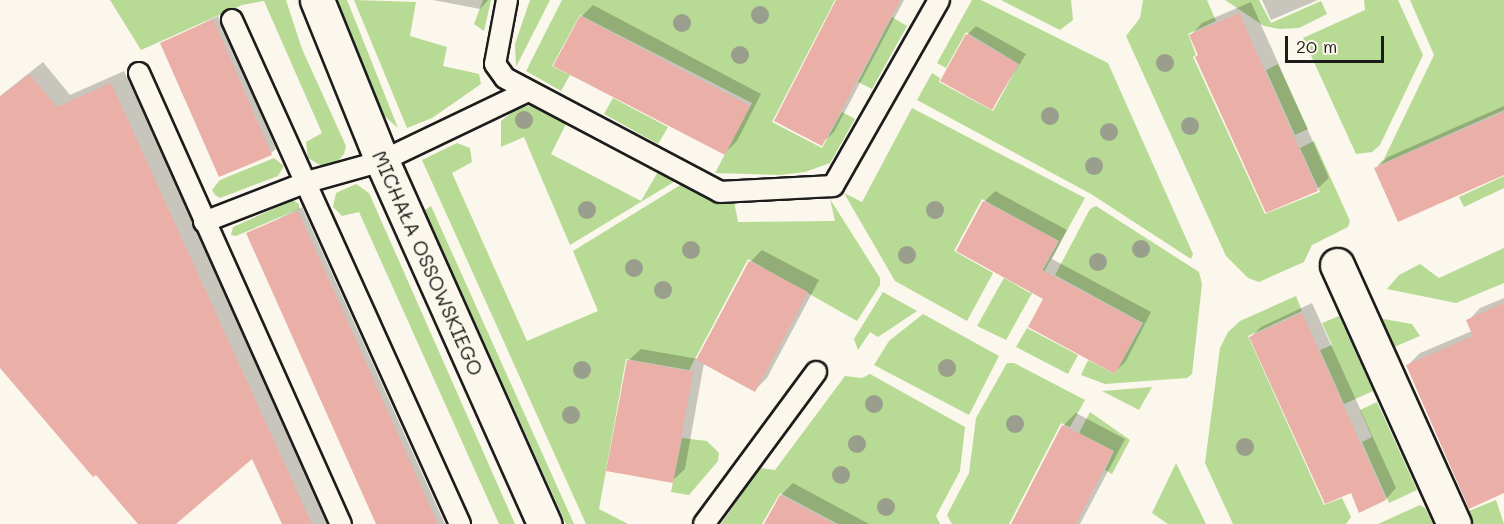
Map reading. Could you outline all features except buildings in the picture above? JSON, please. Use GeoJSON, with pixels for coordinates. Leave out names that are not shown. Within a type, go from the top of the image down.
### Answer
{"type":"FeatureCollection","features":[{"type":"Feature","properties":{"kind":"street","name":"MICHAŁA OSSOWSKIEGO"},"geometry":{"type":"LineString","coordinates":[[317,0],[382,160],[544,524]]}},
{"type":"Feature","properties":{"kind":"street"},"geometry":{"type":"LineString","coordinates":[[1337,265],[1454,524]]}},
{"type":"Feature","properties":{"kind":"lane"},"geometry":{"type":"LineString","coordinates":[[507,0],[495,64],[505,78],[526,92],[720,192],[833,186],[939,0]]}},
{"type":"Feature","properties":{"kind":"lane"},"geometry":{"type":"LineString","coordinates":[[232,20],[460,524]]}},
{"type":"Feature","properties":{"kind":"lane"},"geometry":{"type":"LineString","coordinates":[[139,73],[341,524]]}},
{"type":"Feature","properties":{"kind":"lane"},"geometry":{"type":"LineString","coordinates":[[204,222],[307,182],[382,160],[526,92]]}},
{"type":"Feature","properties":{"kind":"lane"},"geometry":{"type":"LineString","coordinates":[[704,524],[816,372]]}},
{"type":"Feature","properties":{"kind":"green space"},"geometry":{"type":"Polygon","coordinates":[[[110,0],[286,0],[302,49],[346,146],[344,154],[339,160],[322,166],[308,158],[306,142],[322,133],[264,1],[242,5],[141,50],[110,0]]]}},
{"type":"Feature","properties":{"kind":"green space"},"geometry":{"type":"Polygon","coordinates":[[[337,0],[347,0],[398,128],[381,113],[337,0]]]}},
{"type":"Feature","properties":{"kind":"green space"},"geometry":{"type":"Polygon","coordinates":[[[354,0],[416,2],[410,36],[447,47],[443,66],[479,74],[481,84],[432,118],[407,128],[354,0]]]}},
{"type":"Feature","properties":{"kind":"green space"},"geometry":{"type":"Polygon","coordinates":[[[483,0],[491,0],[484,31],[474,24],[483,0]]]}},
{"type":"Feature","properties":{"kind":"green space"},"geometry":{"type":"Polygon","coordinates":[[[530,0],[550,0],[516,67],[515,44],[530,0]]]}},
{"type":"Feature","properties":{"kind":"green space"},"geometry":{"type":"Polygon","coordinates":[[[562,0],[835,0],[772,122],[822,148],[842,112],[855,119],[830,163],[805,172],[780,175],[715,173],[752,103],[580,15],[552,66],[570,75],[561,91],[526,71],[562,0]]]}},
{"type":"Feature","properties":{"kind":"green space"},"geometry":{"type":"Polygon","coordinates":[[[972,0],[981,0],[1108,63],[1193,254],[1191,259],[1091,194],[917,100],[932,73],[940,78],[939,82],[993,111],[1019,64],[966,32],[946,68],[937,63],[972,0]]]}},
{"type":"Feature","properties":{"kind":"green space"},"geometry":{"type":"Polygon","coordinates":[[[1001,0],[1071,0],[1073,20],[1060,30],[1001,0]]]}},
{"type":"Feature","properties":{"kind":"green space"},"geometry":{"type":"Polygon","coordinates":[[[1143,0],[1207,0],[1216,21],[1188,34],[1196,55],[1193,57],[1265,214],[1320,192],[1300,148],[1314,141],[1350,221],[1348,227],[1312,245],[1304,262],[1259,282],[1248,278],[1226,256],[1126,36],[1140,18],[1143,0]]]}},
{"type":"Feature","properties":{"kind":"green space"},"geometry":{"type":"Polygon","coordinates":[[[1225,0],[1259,0],[1271,23],[1321,1],[1327,14],[1299,28],[1280,29],[1264,26],[1225,0]]]}},
{"type":"Feature","properties":{"kind":"green space"},"geometry":{"type":"Polygon","coordinates":[[[1364,0],[1398,0],[1423,55],[1380,145],[1372,152],[1356,154],[1303,38],[1365,10],[1364,0]]]}},
{"type":"Feature","properties":{"kind":"green space"},"geometry":{"type":"Polygon","coordinates":[[[1410,0],[1504,0],[1504,110],[1377,166],[1384,159],[1434,55],[1410,0]]]}},
{"type":"Feature","properties":{"kind":"green space"},"geometry":{"type":"Polygon","coordinates":[[[892,17],[907,26],[872,89],[858,82],[892,17]]]}},
{"type":"Feature","properties":{"kind":"green space"},"geometry":{"type":"Polygon","coordinates":[[[1278,64],[1308,129],[1295,135],[1266,70],[1278,64]]]}},
{"type":"Feature","properties":{"kind":"green space"},"geometry":{"type":"Polygon","coordinates":[[[613,98],[668,127],[658,144],[604,114],[613,98]]]}},
{"type":"Feature","properties":{"kind":"green space"},"geometry":{"type":"Polygon","coordinates":[[[536,103],[568,120],[551,154],[641,201],[659,170],[677,180],[570,245],[524,137],[501,147],[501,121],[515,110],[536,103]]]}},
{"type":"Feature","properties":{"kind":"green space"},"geometry":{"type":"Polygon","coordinates":[[[912,108],[1085,198],[1006,340],[977,326],[1004,278],[1030,293],[1059,241],[982,199],[954,251],[993,273],[967,321],[895,281],[844,193],[862,202],[912,108]]]}},
{"type":"Feature","properties":{"kind":"green space"},"geometry":{"type":"Polygon","coordinates":[[[457,143],[470,148],[472,162],[452,173],[527,341],[598,311],[573,251],[682,184],[716,199],[734,201],[738,222],[835,221],[830,199],[880,278],[880,285],[857,321],[748,259],[689,370],[626,359],[599,509],[628,524],[586,524],[422,160],[457,143]]]}},
{"type":"Feature","properties":{"kind":"green space"},"geometry":{"type":"Polygon","coordinates":[[[274,158],[284,166],[278,176],[220,198],[212,190],[220,180],[274,158]]]}},
{"type":"Feature","properties":{"kind":"green space"},"geometry":{"type":"Polygon","coordinates":[[[1504,176],[1504,188],[1464,207],[1459,197],[1504,176]]]}},
{"type":"Feature","properties":{"kind":"green space"},"geometry":{"type":"Polygon","coordinates":[[[356,184],[369,193],[515,524],[499,524],[359,212],[342,216],[333,207],[336,193],[356,184]]]}},
{"type":"Feature","properties":{"kind":"green space"},"geometry":{"type":"Polygon","coordinates":[[[293,200],[299,204],[299,209],[236,236],[231,235],[233,227],[293,200]]]}},
{"type":"Feature","properties":{"kind":"green space"},"geometry":{"type":"Polygon","coordinates":[[[431,206],[574,524],[566,524],[425,210],[431,206]]]}},
{"type":"Feature","properties":{"kind":"green space"},"geometry":{"type":"Polygon","coordinates":[[[1096,206],[1199,272],[1202,284],[1192,374],[1187,378],[1105,384],[1081,375],[1088,360],[1115,374],[1143,323],[1055,275],[1090,209],[1096,206]]]}},
{"type":"Feature","properties":{"kind":"green space"},"geometry":{"type":"Polygon","coordinates":[[[1504,248],[1504,283],[1456,303],[1387,289],[1399,275],[1420,264],[1439,278],[1504,248]]]}},
{"type":"Feature","properties":{"kind":"green space"},"geometry":{"type":"Polygon","coordinates":[[[883,292],[917,311],[878,337],[870,332],[858,350],[854,339],[883,292]]]}},
{"type":"Feature","properties":{"kind":"green space"},"geometry":{"type":"Polygon","coordinates":[[[1296,296],[1302,311],[1248,336],[1324,505],[1342,498],[1351,517],[1346,524],[1233,524],[1205,463],[1220,348],[1228,332],[1240,321],[1296,296]]]}},
{"type":"Feature","properties":{"kind":"green space"},"geometry":{"type":"Polygon","coordinates":[[[923,314],[999,356],[969,415],[874,365],[889,341],[923,314]]]}},
{"type":"Feature","properties":{"kind":"green space"},"geometry":{"type":"Polygon","coordinates":[[[1339,316],[1373,391],[1344,404],[1320,350],[1332,345],[1322,323],[1339,316]]]}},
{"type":"Feature","properties":{"kind":"green space"},"geometry":{"type":"Polygon","coordinates":[[[1378,318],[1412,324],[1420,336],[1387,350],[1378,318]]]}},
{"type":"Feature","properties":{"kind":"green space"},"geometry":{"type":"Polygon","coordinates":[[[1027,328],[1078,355],[1068,374],[1016,347],[1027,328]]]}},
{"type":"Feature","properties":{"kind":"green space"},"geometry":{"type":"Polygon","coordinates":[[[1007,363],[1014,363],[1085,400],[1070,427],[1061,423],[1009,524],[952,524],[947,515],[969,473],[976,418],[1007,363]]]}},
{"type":"Feature","properties":{"kind":"green space"},"geometry":{"type":"Polygon","coordinates":[[[870,374],[965,427],[960,471],[936,516],[940,524],[838,524],[780,493],[762,524],[721,524],[760,468],[775,470],[845,376],[862,378],[870,374]]]}},
{"type":"Feature","properties":{"kind":"green space"},"geometry":{"type":"Polygon","coordinates":[[[1152,387],[1139,410],[1102,391],[1152,387]]]}},
{"type":"Feature","properties":{"kind":"green space"},"geometry":{"type":"Polygon","coordinates":[[[1377,402],[1417,490],[1389,503],[1362,442],[1372,437],[1360,410],[1377,402]]]}},
{"type":"Feature","properties":{"kind":"green space"},"geometry":{"type":"Polygon","coordinates":[[[1090,412],[1130,440],[1112,474],[1105,470],[1114,451],[1079,433],[1090,412]]]}},
{"type":"Feature","properties":{"kind":"green space"},"geometry":{"type":"Polygon","coordinates":[[[682,438],[707,441],[719,453],[718,461],[689,495],[671,492],[682,438]]]}},
{"type":"Feature","properties":{"kind":"green space"},"geometry":{"type":"Polygon","coordinates":[[[1176,463],[1206,524],[1168,524],[1152,513],[1176,463]]]}},
{"type":"Feature","properties":{"kind":"green space"},"geometry":{"type":"Polygon","coordinates":[[[1496,500],[1504,524],[1465,524],[1466,512],[1496,500]]]}},
{"type":"Feature","properties":{"kind":"green space"},"geometry":{"type":"Polygon","coordinates":[[[1420,505],[1425,508],[1433,524],[1378,524],[1420,505]]]}}]}
